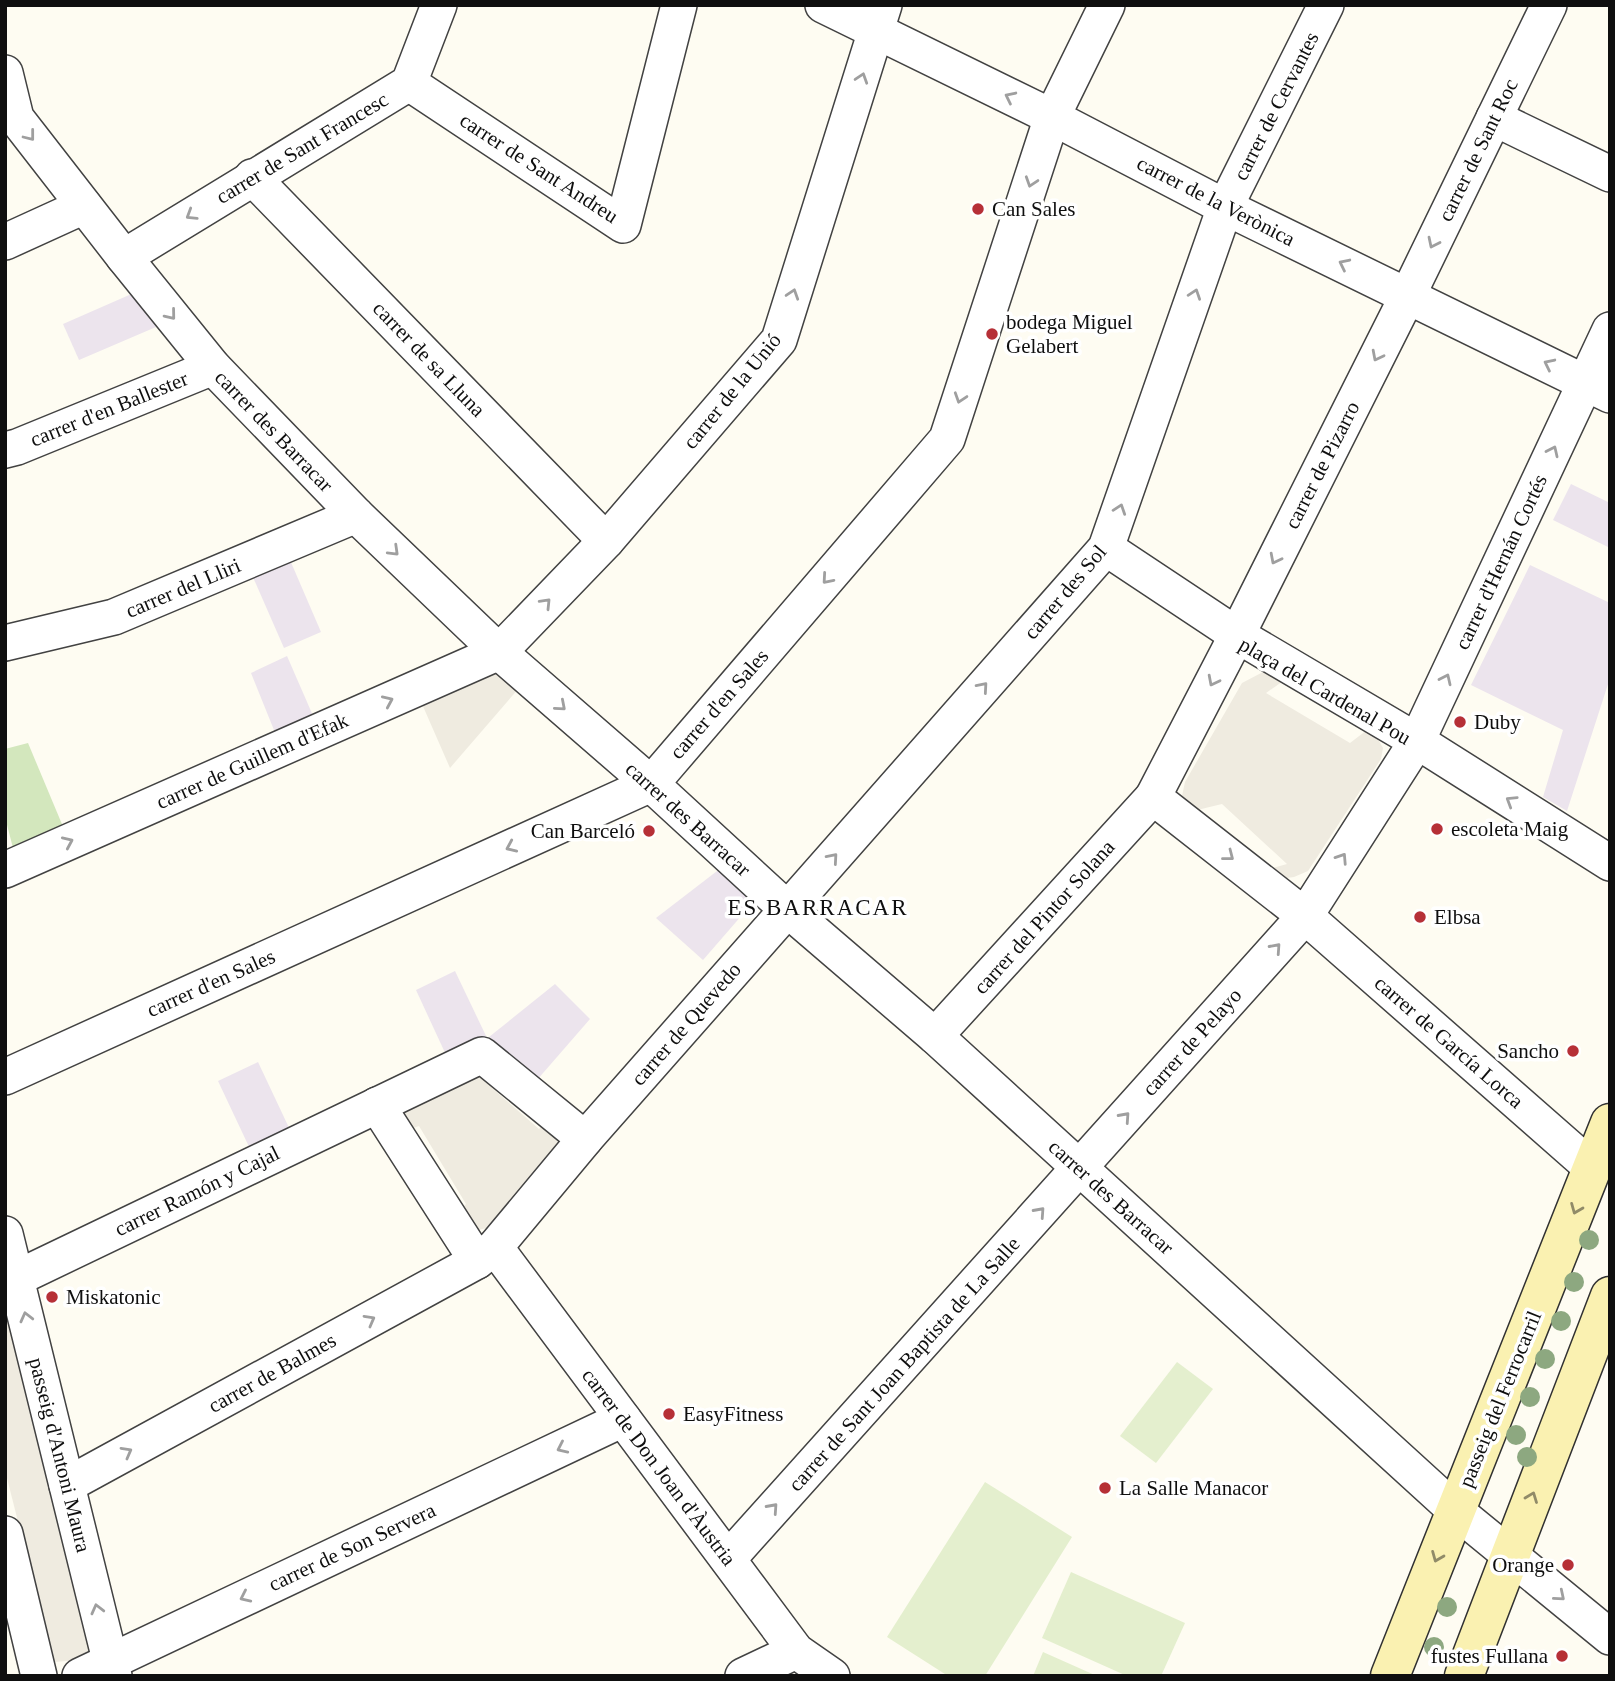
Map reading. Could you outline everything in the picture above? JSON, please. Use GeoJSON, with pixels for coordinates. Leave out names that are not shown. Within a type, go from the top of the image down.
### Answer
{"type":"FeatureCollection","features":[{"type":"Feature","properties":{"kind":"main road","name":"passeig del Ferrocarril"},"geometry":{"type":"LineString","coordinates":[[1391,1676],[1610,1123]]}},
{"type":"Feature","properties":{"kind":"main road"},"geometry":{"type":"LineString","coordinates":[[1464,1676],[1610,1296]]}},
{"type":"Feature","properties":{"kind":"street","name":"carrer de Sant Francesc"},"geometry":{"type":"LineString","coordinates":[[124,257],[409,83],[439,5]]}},
{"type":"Feature","properties":{"kind":"street","name":"carrer de Sant Andreu"},"geometry":{"type":"LineString","coordinates":[[409,83],[623,225],[679,5]]}},
{"type":"Feature","properties":{"kind":"street","name":"carrer de la Verònica"},"geometry":{"type":"LineString","coordinates":[[823,5],[880,19],[1052,117],[1225,207],[1597,389]]}},
{"type":"Feature","properties":{"kind":"street","name":"carrer d'en Sales"},"geometry":{"type":"LineString","coordinates":[[5,1077],[651,784],[947,439],[1052,117],[1107,5]]}},
{"type":"Feature","properties":{"kind":"street","name":"carrer de Cervantes"},"geometry":{"type":"LineString","coordinates":[[1225,207],[1326,5]]}},
{"type":"Feature","properties":{"kind":"street","name":"carrer de Sant Roc"},"geometry":{"type":"LineString","coordinates":[[1408,295],[1549,5]]}},
{"type":"Feature","properties":{"kind":"street","name":"carrer de la Unió"},"geometry":{"type":"LineString","coordinates":[[499,652],[606,541],[779,340],[880,19]]}},
{"type":"Feature","properties":{"kind":"street","name":"carrer des Barracar"},"geometry":{"type":"LineString","coordinates":[[5,74],[16,118],[124,257],[213,367],[356,515],[499,652],[935,1036],[1455,1511],[1610,1637]]}},
{"type":"Feature","properties":{"kind":"street"},"geometry":{"type":"LineString","coordinates":[[1494,118],[1610,174]]}},
{"type":"Feature","properties":{"kind":"street","name":"carrer de sa Lluna"},"geometry":{"type":"LineString","coordinates":[[252,177],[606,541]]}},
{"type":"Feature","properties":{"kind":"street"},"geometry":{"type":"LineString","coordinates":[[5,242],[84,206]]}},
{"type":"Feature","properties":{"kind":"street","name":"carrer des Sol"},"geometry":{"type":"LineString","coordinates":[[788,909],[1106,548],[1225,207]]}},
{"type":"Feature","properties":{"kind":"street","name":"carrer de Pizarro"},"geometry":{"type":"LineString","coordinates":[[1237,635],[1408,295]]}},
{"type":"Feature","properties":{"kind":"street","name":"carrer d'Hernán Cortés"},"geometry":{"type":"LineString","coordinates":[[1417,741],[1597,389],[1610,330]]}},
{"type":"Feature","properties":{"kind":"street","name":"carrer d'en Ballester"},"geometry":{"type":"LineString","coordinates":[[5,450],[213,367]]}},
{"type":"Feature","properties":{"kind":"street","name":"carrer del Lliri"},"geometry":{"type":"LineString","coordinates":[[5,643],[114,617],[356,515]]}},
{"type":"Feature","properties":{"kind":"street"},"geometry":{"type":"LineString","coordinates":[[1106,548],[1237,635]]}},
{"type":"Feature","properties":{"kind":"street","name":"plaça del Cardenal Pou"},"geometry":{"type":"LineString","coordinates":[[1153,797],[1237,635],[1417,741],[1305,916]]}},
{"type":"Feature","properties":{"kind":"street","name":"carrer de Guillem d'Efak"},"geometry":{"type":"LineString","coordinates":[[5,870],[499,652]]}},
{"type":"Feature","properties":{"kind":"street"},"geometry":{"type":"LineString","coordinates":[[1417,741],[1610,863]]}},
{"type":"Feature","properties":{"kind":"street"},"geometry":{"type":"LineString","coordinates":[[1153,797],[1305,916]]}},
{"type":"Feature","properties":{"kind":"street","name":"carrer del Pintor Solana"},"geometry":{"type":"LineString","coordinates":[[935,1036],[1153,797]]}},
{"type":"Feature","properties":{"kind":"street","name":"carrer de Quevedo"},"geometry":{"type":"LineString","coordinates":[[486,1254],[788,909]]}},
{"type":"Feature","properties":{"kind":"street","name":"carrer de Pelayo"},"geometry":{"type":"LineString","coordinates":[[1079,1168],[1305,916]]}},
{"type":"Feature","properties":{"kind":"street","name":"carrer de García Lorca"},"geometry":{"type":"LineString","coordinates":[[1305,916],[1592,1168]]}},
{"type":"Feature","properties":{"kind":"street","name":"carrer Ramón y Cajal"},"geometry":{"type":"LineString","coordinates":[[17,1278],[482,1055],[585,1139]]}},
{"type":"Feature","properties":{"kind":"street","name":"carrer de Don Joan d'Àustria"},"geometry":{"type":"LineString","coordinates":[[377,1105],[486,1254],[623,1419],[796,1651],[832,1676]]}},
{"type":"Feature","properties":{"kind":"street","name":"carrer de Sant Joan Baptista de La Salle"},"geometry":{"type":"LineString","coordinates":[[728,1559],[1079,1168]]}},
{"type":"Feature","properties":{"kind":"street","name":"passeig d'Antoni Maura"},"geometry":{"type":"LineString","coordinates":[[5,1234],[67,1485],[101,1671]]}},
{"type":"Feature","properties":{"kind":"street","name":"carrer de Balmes"},"geometry":{"type":"LineString","coordinates":[[67,1485],[486,1254]]}},
{"type":"Feature","properties":{"kind":"street","name":"carrer de Son Servera"},"geometry":{"type":"LineString","coordinates":[[101,1671],[623,1419]]}},
{"type":"Feature","properties":{"kind":"street"},"geometry":{"type":"LineString","coordinates":[[5,1534],[39,1676]]}},
{"type":"Feature","properties":{"kind":"street"},"geometry":{"type":"LineString","coordinates":[[743,1676],[796,1651]]}},
{"type":"Feature","properties":{"kind":"shaded area"},"geometry":{"type":"Polygon","coordinates":[[[136,292],[163,324],[79,360],[63,324],[136,292]]]}},
{"type":"Feature","properties":{"kind":"shaded area"},"geometry":{"type":"Polygon","coordinates":[[[1571,484],[1610,503],[1610,548],[1553,520],[1571,484]]]}},
{"type":"Feature","properties":{"kind":"shaded area"},"geometry":{"type":"Polygon","coordinates":[[[290,560],[321,632],[284,648],[252,575],[290,560]]]}},
{"type":"Feature","properties":{"kind":"shaded area"},"geometry":{"type":"Polygon","coordinates":[[[1530,565],[1610,603],[1610,678],[1567,811],[1543,797],[1563,730],[1471,685],[1530,565]]]}},
{"type":"Feature","properties":{"kind":"shaded area"},"geometry":{"type":"Polygon","coordinates":[[[287,656],[314,718],[276,735],[251,673],[287,656]]]}},
{"type":"Feature","properties":{"kind":"shaded area"},"geometry":{"type":"Polygon","coordinates":[[[485,670],[508,674],[519,688],[450,768],[422,704],[485,670]]]}},
{"type":"Feature","properties":{"kind":"shaded area"},"geometry":{"type":"Polygon","coordinates":[[[1263,672],[1289,677],[1266,693],[1350,743],[1371,727],[1383,748],[1381,759],[1308,871],[1280,879],[1259,872],[1287,864],[1222,804],[1189,812],[1182,796],[1185,782],[1242,683],[1263,672]]]}},
{"type":"Feature","properties":{"kind":"shaded area"},"geometry":{"type":"Polygon","coordinates":[[[721,868],[747,892],[749,907],[703,960],[656,918],[721,868]]]}},
{"type":"Feature","properties":{"kind":"shaded area"},"geometry":{"type":"Polygon","coordinates":[[[455,971],[487,1038],[447,1057],[416,990],[455,971]]]}},
{"type":"Feature","properties":{"kind":"shaded area"},"geometry":{"type":"Polygon","coordinates":[[[555,984],[590,1019],[537,1080],[489,1037],[555,984]]]}},
{"type":"Feature","properties":{"kind":"shaded area"},"geometry":{"type":"Polygon","coordinates":[[[258,1062],[291,1132],[251,1151],[218,1081],[258,1062]]]}},
{"type":"Feature","properties":{"kind":"shaded area"},"geometry":{"type":"Polygon","coordinates":[[[476,1072],[501,1082],[492,1088],[539,1129],[544,1123],[556,1132],[558,1144],[487,1228],[478,1230],[459,1211],[466,1204],[419,1126],[411,1129],[401,1117],[403,1109],[476,1072]]]}},
{"type":"Feature","properties":{"kind":"shaded area"},"geometry":{"type":"Polygon","coordinates":[[[5,1285],[95,1651],[77,1660],[55,1662],[52,1657],[5,1470],[5,1285]]]}},
{"type":"Feature","properties":{"kind":"green space"},"geometry":{"type":"Polygon","coordinates":[[[28,743],[64,829],[14,852],[5,817],[5,749],[28,743]]]}},
{"type":"Feature","properties":{"kind":"green space"},"geometry":{"type":"Polygon","coordinates":[[[1177,1362],[1213,1389],[1156,1463],[1120,1436],[1177,1362]]]}},
{"type":"Feature","properties":{"kind":"green space"},"geometry":{"type":"Polygon","coordinates":[[[985,1482],[1072,1537],[985,1676],[948,1676],[887,1637],[985,1482]]]}},
{"type":"Feature","properties":{"kind":"green space"},"geometry":{"type":"Polygon","coordinates":[[[1071,1572],[1185,1623],[1161,1676],[1127,1676],[1042,1638],[1071,1572]]]}},
{"type":"Feature","properties":{"kind":"green space"},"geometry":{"type":"Polygon","coordinates":[[[1043,1652],[1097,1676],[1033,1676],[1043,1652]]]}},
{"type":"Feature","properties":{"kind":"place","name":"Can Sales"},"geometry":{"type":"Point","coordinates":[978,209]}},
{"type":"Feature","properties":{"kind":"place","name":"bodega Miguel Gelabert"},"geometry":{"type":"Point","coordinates":[992,334]}},
{"type":"Feature","properties":{"kind":"place","name":"Duby"},"geometry":{"type":"Point","coordinates":[1460,722]}},
{"type":"Feature","properties":{"kind":"place","name":"escoleta Maig"},"geometry":{"type":"Point","coordinates":[1437,829]}},
{"type":"Feature","properties":{"kind":"place","name":"Can Barceló"},"geometry":{"type":"Point","coordinates":[649,831]}},
{"type":"Feature","properties":{"kind":"place","name":"Elbsa"},"geometry":{"type":"Point","coordinates":[1420,917]}},
{"type":"Feature","properties":{"kind":"place","name":"Sancho"},"geometry":{"type":"Point","coordinates":[1573,1051]}},
{"type":"Feature","properties":{"kind":"place","name":"Miskatonic"},"geometry":{"type":"Point","coordinates":[52,1297]}},
{"type":"Feature","properties":{"kind":"place","name":"EasyFitness"},"geometry":{"type":"Point","coordinates":[669,1414]}},
{"type":"Feature","properties":{"kind":"place","name":"La Salle Manacor"},"geometry":{"type":"Point","coordinates":[1105,1488]}},
{"type":"Feature","properties":{"kind":"place","name":"Orange"},"geometry":{"type":"Point","coordinates":[1568,1565]}},
{"type":"Feature","properties":{"kind":"place","name":"fustes Fullana"},"geometry":{"type":"Point","coordinates":[1562,1656]}},
{"type":"Feature","properties":{"kind":"district","name":"ES BARRACAR"},"geometry":{"type":"Point","coordinates":[818,907]}}]}
